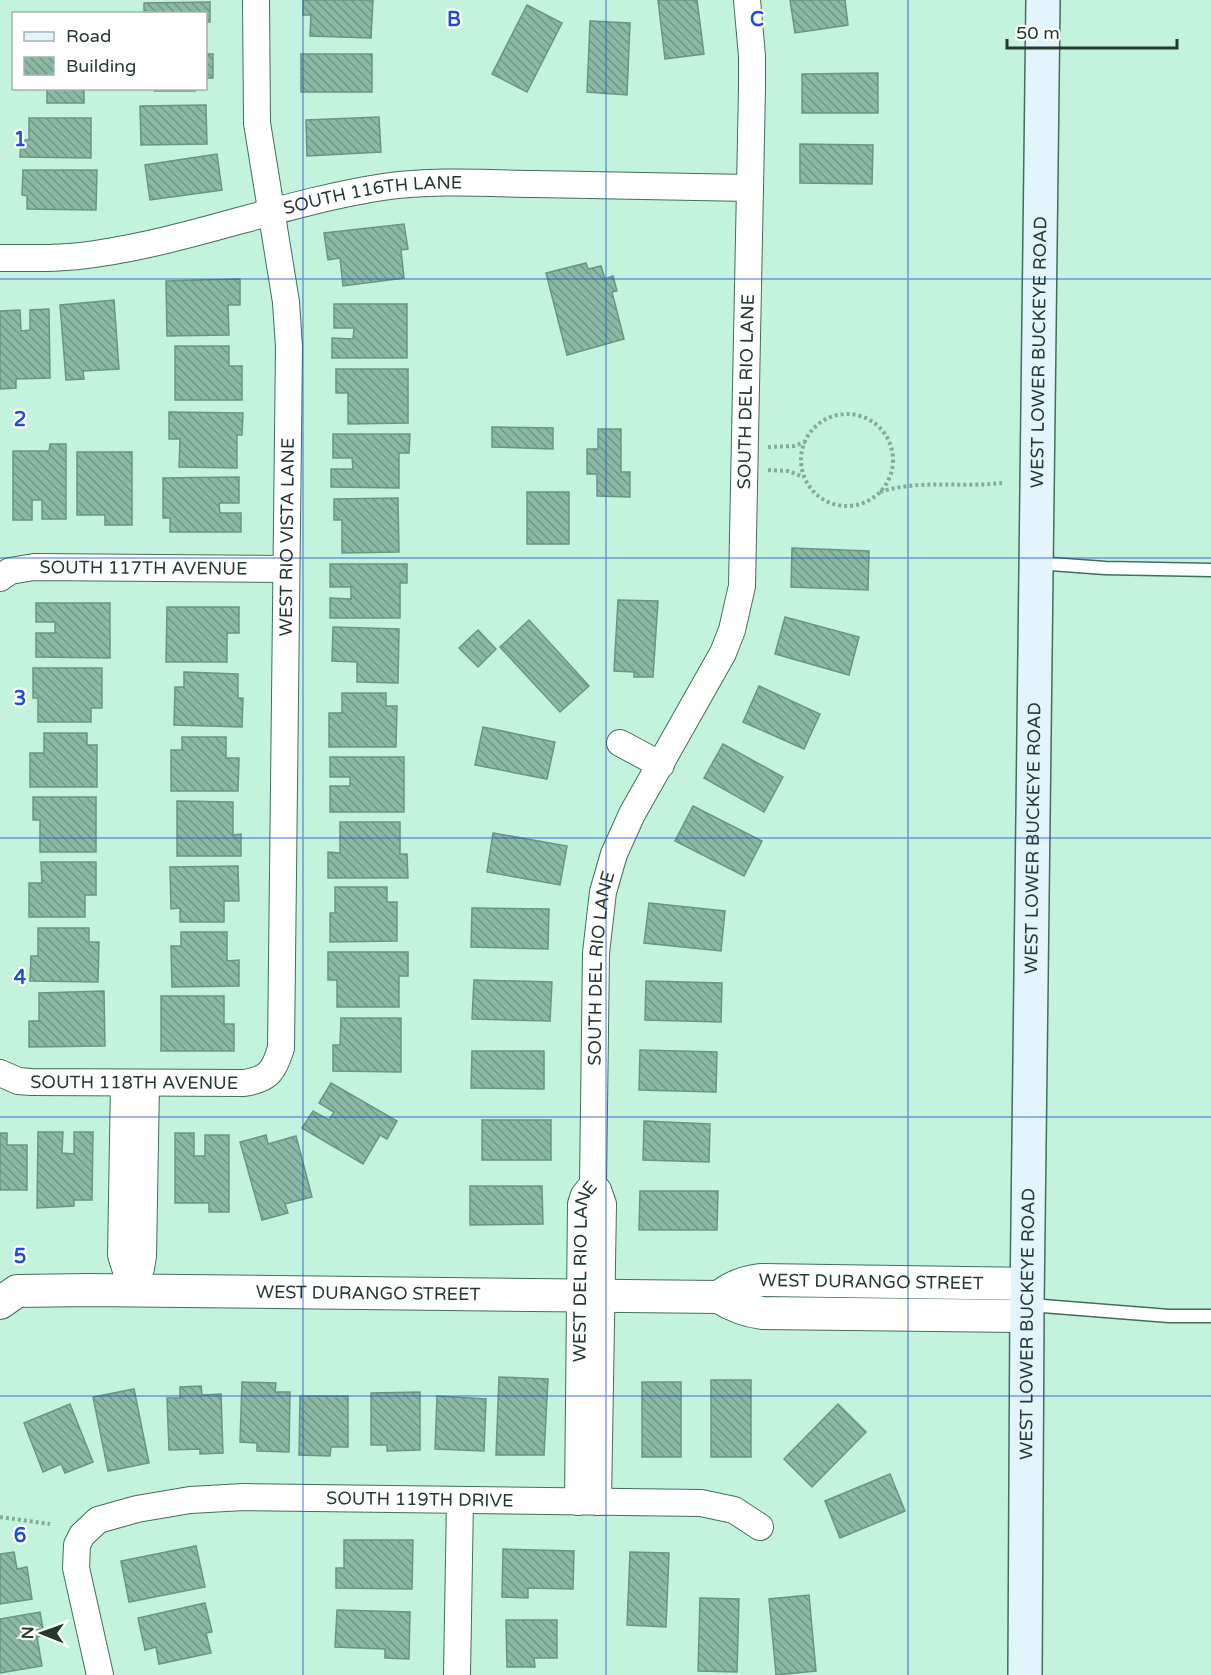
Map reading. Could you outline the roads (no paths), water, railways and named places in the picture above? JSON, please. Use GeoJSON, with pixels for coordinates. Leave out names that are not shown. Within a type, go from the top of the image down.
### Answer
{"type":"FeatureCollection","features":[{"type":"Feature","properties":{"kind":"main road","name":"WEST LOWER BUCKEYE ROAD"},"geometry":{"type":"LineString","coordinates":[[1025,1675],[1027,1301],[1043,0]]}},
{"type":"Feature","properties":{"kind":"street","name":"WEST RIO VISTA LANE"},"geometry":{"type":"LineString","coordinates":[[256,0],[257,123],[288,326],[281,1048],[277,1063],[270,1074]]}},
{"type":"Feature","properties":{"kind":"street","name":"SOUTH DEL RIO LANE"},"geometry":{"type":"LineString","coordinates":[[593,1184],[596,953],[600,913],[614,854],[632,814],[723,653],[738,608],[743,566],[752,56],[747,0]]}},
{"type":"Feature","properties":{"kind":"street","name":"SOUTH 116TH LANE"},"geometry":{"type":"LineString","coordinates":[[0,258],[51,258],[96,254],[143,245],[354,192],[386,187],[434,183],[750,188]]}},
{"type":"Feature","properties":{"kind":"street","name":"SOUTH 117TH AVENUE"},"geometry":{"type":"LineString","coordinates":[[0,577],[10,571],[34,567],[286,568]]}},
{"type":"Feature","properties":{"kind":"street"},"geometry":{"type":"LineString","coordinates":[[620,743],[661,765]]}},
{"type":"Feature","properties":{"kind":"street","name":"SOUTH 118TH AVENUE"},"geometry":{"type":"LineString","coordinates":[[0,1073],[18,1081],[31,1082],[135,1083],[244,1083],[258,1081],[270,1074]]}},
{"type":"Feature","properties":{"kind":"street"},"geometry":{"type":"LineString","coordinates":[[132,1290],[143,1256],[135,1083]]}},
{"type":"Feature","properties":{"kind":"street","name":"WEST DEL RIO LANE"},"geometry":{"type":"LineString","coordinates":[[588,1502],[592,1295],[581,1204],[593,1184]]}},
{"type":"Feature","properties":{"kind":"street","name":"WEST DURANGO STREET"},"geometry":{"type":"LineString","coordinates":[[6,1291],[132,1290],[719,1297],[732,1287],[762,1280],[1027,1301]]}},
{"type":"Feature","properties":{"kind":"street","name":"SOUTH 119TH DRIVE"},"geometry":{"type":"LineString","coordinates":[[100,1675],[76,1568],[77,1545],[82,1535],[98,1520],[154,1505],[244,1497],[717,1505],[734,1510],[760,1527]]}},
{"type":"Feature","properties":{"kind":"street"},"geometry":{"type":"LineString","coordinates":[[457,1675],[460,1500]]}},
{"type":"Feature","properties":{"kind":"lane"},"geometry":{"type":"LineString","coordinates":[[1036,563],[1105,568],[1211,570]]}},
{"type":"Feature","properties":{"kind":"lane"},"geometry":{"type":"LineString","coordinates":[[1027,1301],[1169,1316],[1211,1316]]}}]}
